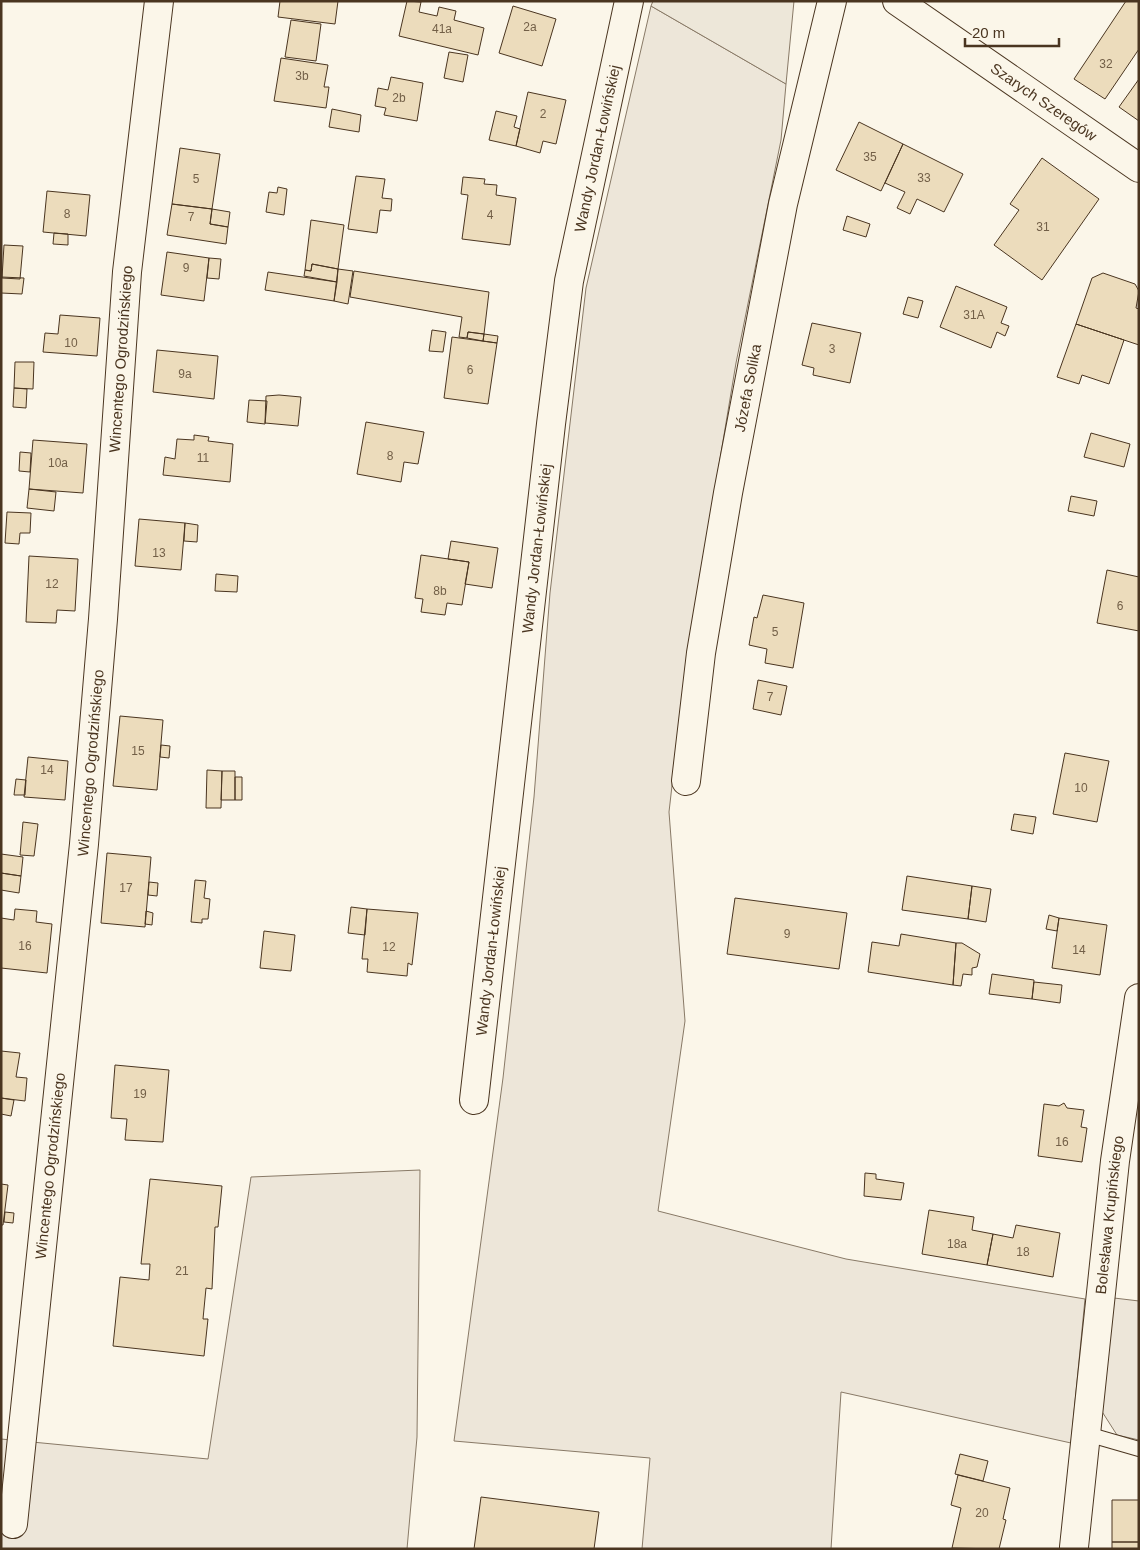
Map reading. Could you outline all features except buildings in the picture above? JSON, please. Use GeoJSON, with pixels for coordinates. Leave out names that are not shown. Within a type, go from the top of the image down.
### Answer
{"type":"FeatureCollection","features":[{"type":"Feature","properties":{"kind":"street","name":"Wincentego Ogrodzińskiego"},"geometry":{"type":"LineString","coordinates":[[13,1524],[84,844],[104,599],[127,272],[159,1]]}},
{"type":"Feature","properties":{"kind":"street","name":"Wandy Jordan-Łowińskiej"},"geometry":{"type":"LineString","coordinates":[[474,1100],[569,281],[629,1]]}},
{"type":"Feature","properties":{"kind":"street","name":"Józefa Solika"},"geometry":{"type":"LineString","coordinates":[[686,781],[701,653],[728,493],[784,204],[832,1]]}},
{"type":"Feature","properties":{"kind":"street","name":"Szarych Szeregów"},"geometry":{"type":"LineString","coordinates":[[898,1],[1139,168]]}},
{"type":"Feature","properties":{"kind":"street","name":"Bolesława Krupińskiego"},"geometry":{"type":"LineString","coordinates":[[1074,1547],[1115,1161],[1139,998]]}},
{"type":"Feature","properties":{"kind":"lane"},"geometry":{"type":"LineString","coordinates":[[1087,1434],[1139,1449]]}},
{"type":"Feature","properties":{"kind":"shaded area"},"geometry":{"type":"Polygon","coordinates":[[[653,1],[794,1],[786,84],[651,6],[653,1]]]}},
{"type":"Feature","properties":{"kind":"shaded area"},"geometry":{"type":"Polygon","coordinates":[[[651,6],[786,84],[781,140],[736,363],[686,663],[669,812],[685,1021],[658,1211],[846,1259],[1085,1299],[1071,1443],[841,1392],[831,1549],[642,1549],[650,1458],[454,1441],[503,1078],[534,797],[550,593],[586,288],[651,6]]]}},
{"type":"Feature","properties":{"kind":"shaded area"},"geometry":{"type":"Polygon","coordinates":[[[420,1170],[417,1437],[407,1549],[1,1549],[1,1439],[208,1459],[251,1177],[420,1170]]]}},
{"type":"Feature","properties":{"kind":"shaded area"},"geometry":{"type":"Polygon","coordinates":[[[1114,1298],[1139,1301],[1139,1440],[1117,1435],[1101,1410],[1114,1298]]]}}]}
